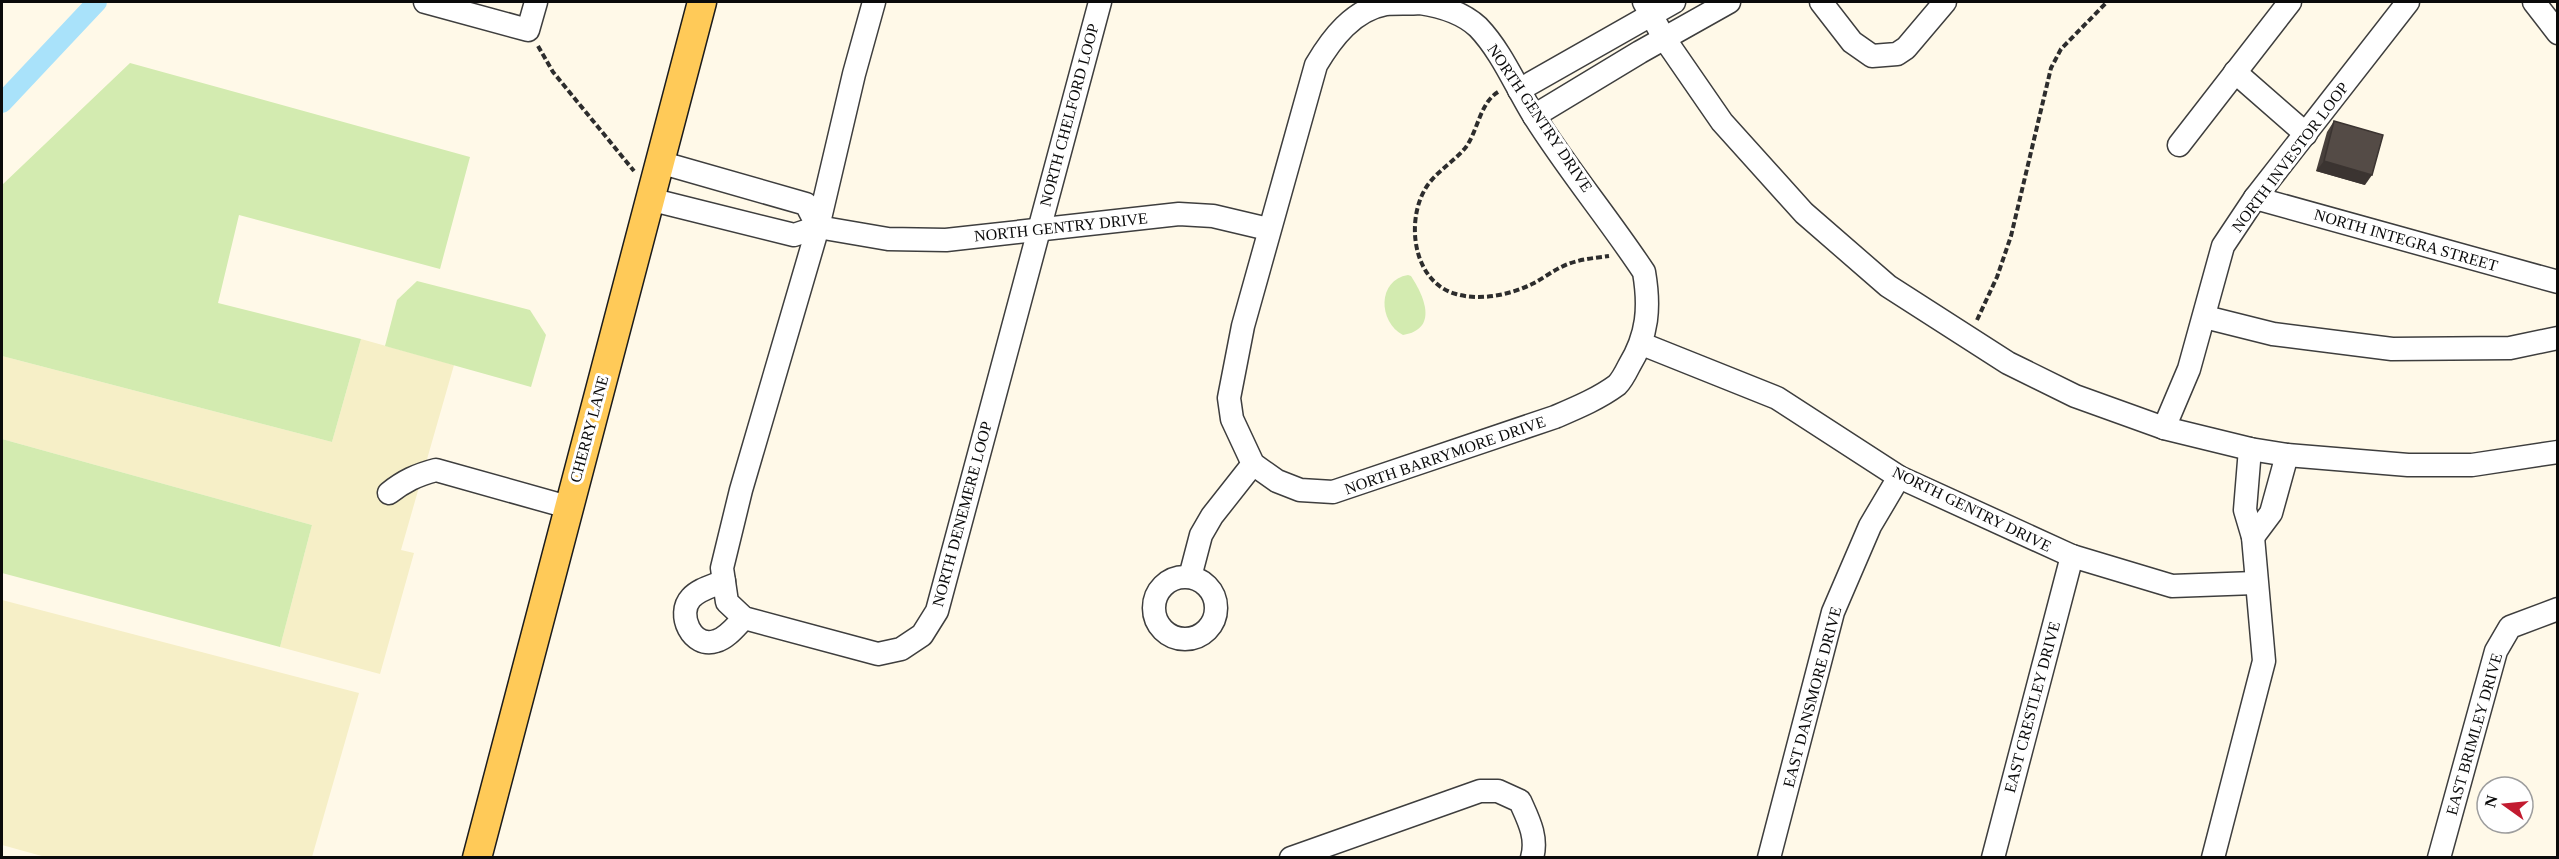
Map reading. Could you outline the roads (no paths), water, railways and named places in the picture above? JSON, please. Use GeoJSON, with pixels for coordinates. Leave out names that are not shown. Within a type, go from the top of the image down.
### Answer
{"type":"FeatureCollection","features":[{"type":"Feature","properties":{"kind":"main road","name":"CHERRY LANE"},"geometry":{"type":"LineString","coordinates":[[477,858],[702,2]]}},
{"type":"Feature","properties":{"kind":"street"},"geometry":{"type":"LineString","coordinates":[[425,2],[528,30],[536,2]]}},
{"type":"Feature","properties":{"kind":"street"},"geometry":{"type":"LineString","coordinates":[[724,581],[697,592],[685,606],[684,620],[691,633],[707,641],[715,642],[727,635],[744,618],[727,602],[724,581],[722,568],[741,490],[818,227],[854,74],[874,2]]}},
{"type":"Feature","properties":{"kind":"street","name":"NORTH CHELFORD LOOP"},"geometry":{"type":"LineString","coordinates":[[1038,228],[1100,2]]}},
{"type":"Feature","properties":{"kind":"street","name":"NORTH GENTRY DRIVE"},"geometry":{"type":"LineString","coordinates":[[654,180],[794,235],[818,227],[888,239],[946,240],[1179,214],[1213,216],[1268,229],[1316,65],[1331,39],[1363,12],[1386,4],[1420,2],[1434,5],[1455,13],[1477,26],[1498,54],[1509,91],[1534,117],[1644,272],[1649,299],[1642,344],[1777,398],[1899,477],[2072,556],[2172,586],[2255,583]]}},
{"type":"Feature","properties":{"kind":"street"},"geometry":{"type":"LineString","coordinates":[[1509,91],[1647,8],[1674,2]]}},
{"type":"Feature","properties":{"kind":"street"},"geometry":{"type":"LineString","coordinates":[[1534,117],[1729,2]]}},
{"type":"Feature","properties":{"kind":"street"},"geometry":{"type":"LineString","coordinates":[[1821,2],[1852,42],[1872,56],[1897,54],[1906,48],[1945,2]]}},
{"type":"Feature","properties":{"kind":"street"},"geometry":{"type":"LineString","coordinates":[[2179,145],[2290,2]]}},
{"type":"Feature","properties":{"kind":"street","name":"NORTH INVESTOR LOOP"},"geometry":{"type":"LineString","coordinates":[[2164,428],[2189,369],[2223,246],[2255,198],[2408,2]]}},
{"type":"Feature","properties":{"kind":"street"},"geometry":{"type":"LineString","coordinates":[[2534,2],[2558,33]]}},
{"type":"Feature","properties":{"kind":"street"},"geometry":{"type":"LineString","coordinates":[[1647,8],[1722,122],[1804,213],[1888,286],[2008,363],[2075,396],[2164,428],[2250,449],[2287,455],[2408,465],[2472,465],[2558,452]]}},
{"type":"Feature","properties":{"kind":"street"},"geometry":{"type":"LineString","coordinates":[[2235,72],[2306,134]]}},
{"type":"Feature","properties":{"kind":"street"},"geometry":{"type":"LineString","coordinates":[[654,180],[806,204],[818,227]]}},
{"type":"Feature","properties":{"kind":"street","name":"NORTH INTEGRA STREET"},"geometry":{"type":"LineString","coordinates":[[2255,198],[2558,282]]}},
{"type":"Feature","properties":{"kind":"street","name":"NORTH DENEMERE LOOP"},"geometry":{"type":"LineString","coordinates":[[744,618],[878,654],[901,649],[922,635],[937,611],[1038,228]]}},
{"type":"Feature","properties":{"kind":"street","name":"NORTH BARRYMORE DRIVE"},"geometry":{"type":"LineString","coordinates":[[1268,229],[1243,326],[1229,398],[1232,419],[1253,464],[1277,481],[1300,490],[1333,492],[1555,417],[1588,402],[1618,384],[1642,344]]}},
{"type":"Feature","properties":{"kind":"street"},"geometry":{"type":"LineString","coordinates":[[2205,317],[2273,334],[2392,349],[2510,348],[2558,338]]}},
{"type":"Feature","properties":{"kind":"street"},"geometry":{"type":"LineString","coordinates":[[2213,858],[2264,661],[2260,606],[2255,583],[2253,537],[2245,510],[2250,449]]}},
{"type":"Feature","properties":{"kind":"street"},"geometry":{"type":"LineString","coordinates":[[2253,537],[2271,513],[2287,455]]}},
{"type":"Feature","properties":{"kind":"street"},"geometry":{"type":"LineString","coordinates":[[1190,577],[1202,534],[1212,516],[1253,464]]}},
{"type":"Feature","properties":{"kind":"street"},"geometry":{"type":"LineString","coordinates":[[389,493],[410,479],[436,470],[568,507]]}},
{"type":"Feature","properties":{"kind":"street","name":"EAST DANSMORE DRIVE"},"geometry":{"type":"LineString","coordinates":[[1769,858],[1833,612],[1870,526],[1899,477]]}},
{"type":"Feature","properties":{"kind":"street","name":"EAST CRESTLEY DRIVE"},"geometry":{"type":"LineString","coordinates":[[1993,858],[2072,556]]}},
{"type":"Feature","properties":{"kind":"street","name":"EAST BRIMLEY DRIVE"},"geometry":{"type":"LineString","coordinates":[[2439,858],[2496,651],[2510,627],[2558,609]]}},
{"type":"Feature","properties":{"kind":"street"},"geometry":{"type":"LineString","coordinates":[[1291,858],[1480,791],[1498,791],[1520,801],[1531,825],[1535,849],[1533,858]]}},
{"type":"Feature","properties":{"kind":"waterway"},"geometry":{"type":"LineString","coordinates":[[2,103],[97,2]]}}]}
